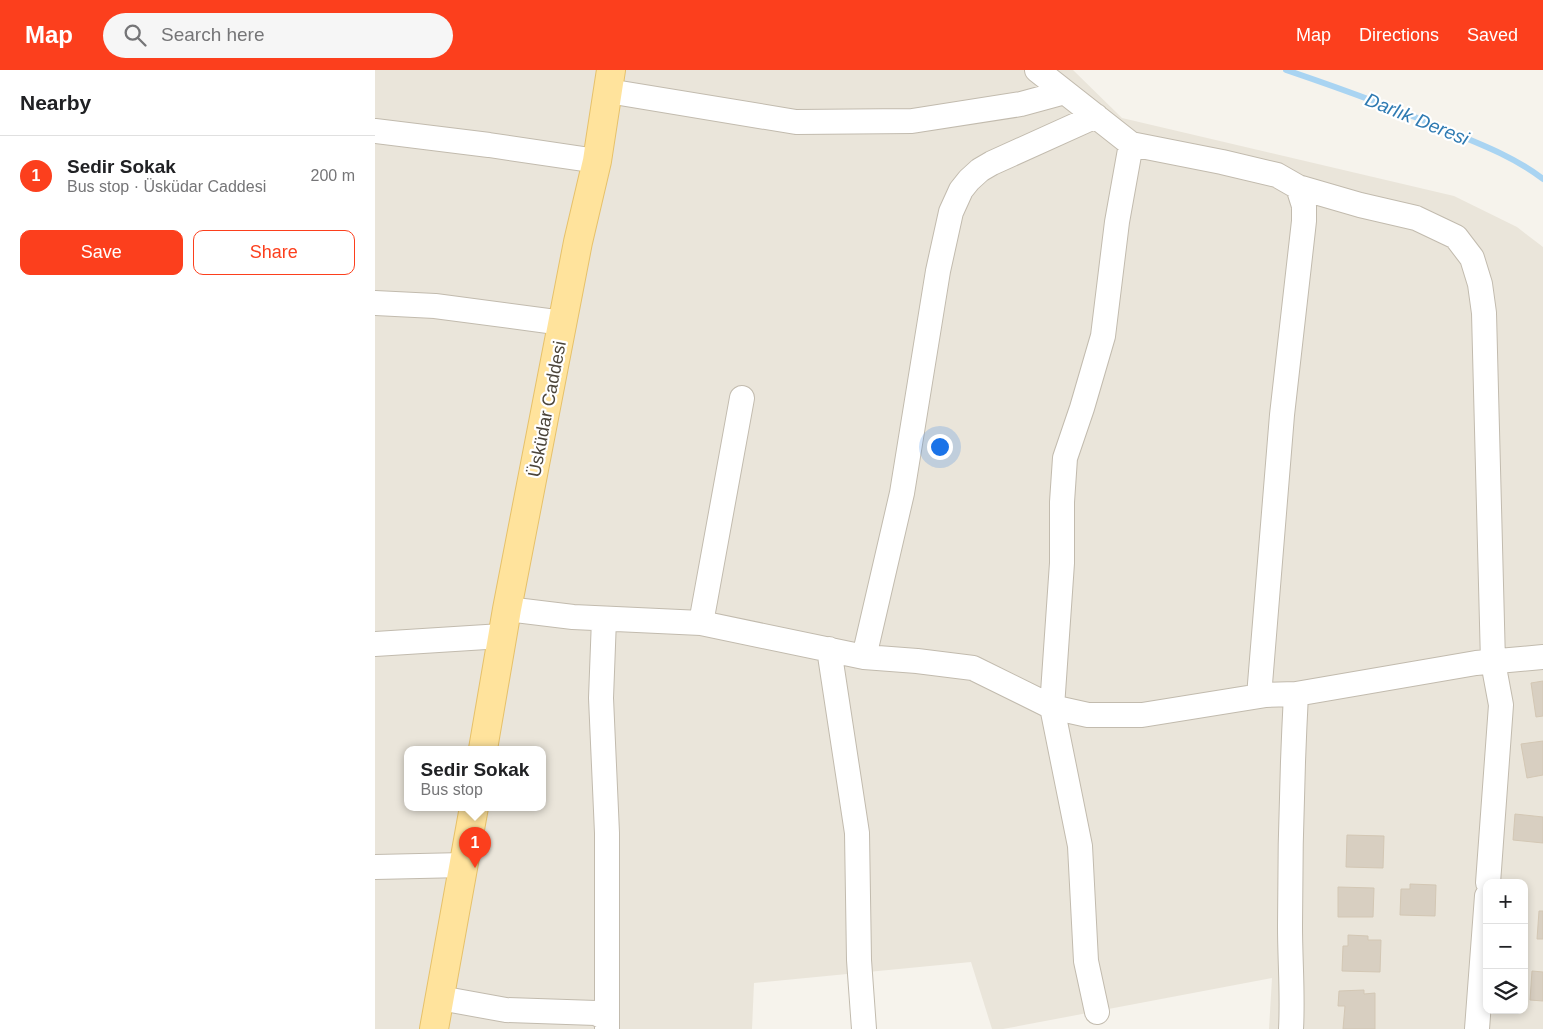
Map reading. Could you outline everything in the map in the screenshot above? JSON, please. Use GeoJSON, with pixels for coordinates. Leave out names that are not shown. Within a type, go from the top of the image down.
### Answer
{"type":"FeatureCollection","features":[{"type":"Feature","properties":{"kind":"main road","name":"Üsküdar Caddesi"},"geometry":{"type":"LineString","coordinates":[[484,746],[507,609],[578,242],[597,161],[609,80]]}},
{"type":"Feature","properties":{"kind":"main road"},"geometry":{"type":"LineString","coordinates":[[434,1029],[473,811]]}},
{"type":"Feature","properties":{"kind":"street"},"geometry":{"type":"LineString","coordinates":[[1037,70],[1131,144],[1277,175],[1298,187],[1360,205],[1416,218],[1456,237],[1472,258],[1480,284],[1484,313],[1493,662],[1501,705],[1488,879]]}},
{"type":"Feature","properties":{"kind":"street"},"geometry":{"type":"LineString","coordinates":[[609,80],[796,122],[912,121],[1021,104],[1065,92]]}},
{"type":"Feature","properties":{"kind":"street"},"geometry":{"type":"LineString","coordinates":[[864,657],[902,493],[938,271],[955,200],[961,190],[980,170],[1096,116]]}},
{"type":"Feature","properties":{"kind":"street"},"geometry":{"type":"LineString","coordinates":[[375,131],[597,161]]}},
{"type":"Feature","properties":{"kind":"street"},"geometry":{"type":"LineString","coordinates":[[1097,1012],[1086,960],[1080,846],[1052,707],[1062,563],[1062,502],[1065,458],[1103,336],[1117,222],[1131,144]]}},
{"type":"Feature","properties":{"kind":"street"},"geometry":{"type":"LineString","coordinates":[[1259,696],[1282,415],[1304,221],[1304,206],[1298,187]]}},
{"type":"Feature","properties":{"kind":"street"},"geometry":{"type":"LineString","coordinates":[[375,303],[435,306],[563,324]]}},
{"type":"Feature","properties":{"kind":"street"},"geometry":{"type":"LineString","coordinates":[[701,623],[742,398]]}},
{"type":"Feature","properties":{"kind":"street"},"geometry":{"type":"LineString","coordinates":[[507,609],[573,617],[701,623],[864,657],[973,668],[1052,707],[1087,716],[1142,715],[1259,696],[1296,694],[1476,663],[1543,657]]}},
{"type":"Feature","properties":{"kind":"street"},"geometry":{"type":"LineString","coordinates":[[604,619],[601,698],[607,833],[607,1024]]}},
{"type":"Feature","properties":{"kind":"street"},"geometry":{"type":"LineString","coordinates":[[375,644],[502,636]]}},
{"type":"Feature","properties":{"kind":"street"},"geometry":{"type":"LineString","coordinates":[[829,649],[857,833],[859,960],[864,1029]]}},
{"type":"Feature","properties":{"kind":"street"},"geometry":{"type":"LineString","coordinates":[[1291,1029],[1293,1000],[1290,947],[1291,832],[1296,694]]}},
{"type":"Feature","properties":{"kind":"street"},"geometry":{"type":"LineString","coordinates":[[375,867],[464,865]]}},
{"type":"Feature","properties":{"kind":"street"},"geometry":{"type":"LineString","coordinates":[[1477,1029],[1485,924]]}},
{"type":"Feature","properties":{"kind":"street"},"geometry":{"type":"LineString","coordinates":[[440,998],[506,1010],[596,1014],[607,1024]]}},
{"type":"Feature","properties":{"kind":"shaded area"},"geometry":{"type":"Polygon","coordinates":[[[375,70],[1073,70],[1122,118],[1454,196],[1517,227],[1543,247],[1543,1029],[1269,1029],[1272,978],[1003,1029],[992,1029],[971,962],[754,983],[752,1029],[375,1029],[375,70]]]}},
{"type":"Feature","properties":{"kind":"building"},"geometry":{"type":"Polygon","coordinates":[[[1543,681],[1543,716],[1536,717],[1531,683],[1543,681]]]}},
{"type":"Feature","properties":{"kind":"building"},"geometry":{"type":"Polygon","coordinates":[[[1543,741],[1543,775],[1527,778],[1521,744],[1543,741]]]}},
{"type":"Feature","properties":{"kind":"building"},"geometry":{"type":"Polygon","coordinates":[[[1515,814],[1543,817],[1543,843],[1513,840],[1515,814]]]}},
{"type":"Feature","properties":{"kind":"building"},"geometry":{"type":"Polygon","coordinates":[[[1347,835],[1384,836],[1383,868],[1346,867],[1347,835]]]}},
{"type":"Feature","properties":{"kind":"building"},"geometry":{"type":"Polygon","coordinates":[[[1410,884],[1436,885],[1435,916],[1400,915],[1401,889],[1410,889],[1410,884]]]}},
{"type":"Feature","properties":{"kind":"building"},"geometry":{"type":"Polygon","coordinates":[[[1338,887],[1374,888],[1373,917],[1338,917],[1338,887]]]}},
{"type":"Feature","properties":{"kind":"building"},"geometry":{"type":"Polygon","coordinates":[[[1539,911],[1543,911],[1543,939],[1537,939],[1539,911]]]}},
{"type":"Feature","properties":{"kind":"building"},"geometry":{"type":"Polygon","coordinates":[[[1348,935],[1368,936],[1368,940],[1381,940],[1380,972],[1342,971],[1343,946],[1348,946],[1348,935]]]}},
{"type":"Feature","properties":{"kind":"building"},"geometry":{"type":"Polygon","coordinates":[[[1532,971],[1543,972],[1543,1001],[1530,1000],[1532,971]]]}},
{"type":"Feature","properties":{"kind":"building"},"geometry":{"type":"Polygon","coordinates":[[[1364,990],[1364,994],[1375,993],[1375,1029],[1343,1029],[1345,1006],[1338,1006],[1339,991],[1364,990]]]}},
{"type":"Feature","properties":{"kind":"waterway","name":"Darlık Deresi"},"geometry":{"type":"LineString","coordinates":[[1286,70],[1390,107],[1499,152],[1533,171],[1543,179]]}},
{"type":"Feature","properties":{"kind":"place","name":"Sedir Sokak"},"geometry":{"type":"Point","coordinates":[475,868]}}]}
